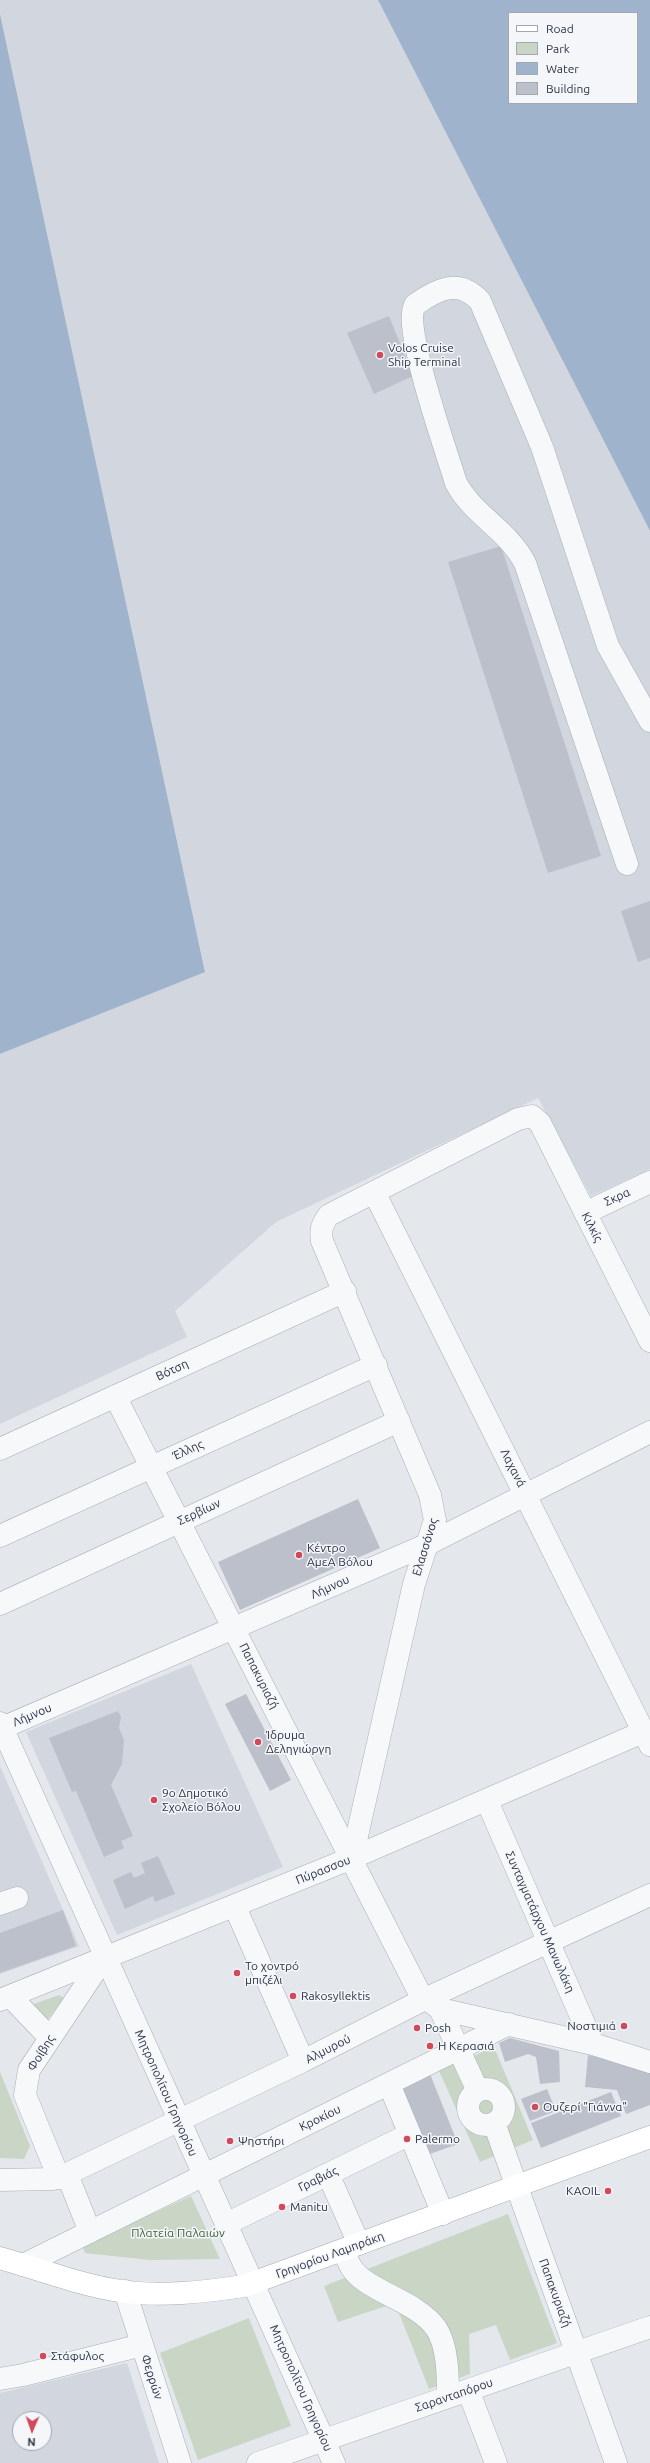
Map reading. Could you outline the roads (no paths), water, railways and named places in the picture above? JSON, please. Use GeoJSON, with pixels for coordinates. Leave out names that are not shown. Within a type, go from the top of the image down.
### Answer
{"type":"FeatureCollection","features":[{"type":"Feature","properties":{"kind":"main road","name":"Γρηγορίου Λαμπράκη"},"geometry":{"type":"LineString","coordinates":[[0,2258],[94,2285],[125,2291],[190,2292],[254,2283],[516,2187],[649,2142]]}},
{"type":"Feature","properties":{"kind":"street"},"geometry":{"type":"LineString","coordinates":[[627,864],[524,563],[510,540],[482,516],[461,493],[456,483],[420,364],[411,320],[415,305],[433,294],[456,287],[472,292],[480,301],[542,447],[608,646],[650,721]]}},
{"type":"Feature","properties":{"kind":"street","name":"Κιλκίς"},"geometry":{"type":"LineString","coordinates":[[374,1192],[518,1119],[532,1116],[540,1123],[650,1341]]}},
{"type":"Feature","properties":{"kind":"street","name":"Σκρα"},"geometry":{"type":"LineString","coordinates":[[585,1213],[650,1182]]}},
{"type":"Feature","properties":{"kind":"street","name":"Ελασσόνος"},"geometry":{"type":"LineString","coordinates":[[352,1858],[414,1584],[426,1545],[436,1520],[435,1511],[399,1421],[322,1241],[321,1228],[329,1215],[374,1192]]}},
{"type":"Feature","properties":{"kind":"street","name":"Λαχανά"},"geometry":{"type":"LineString","coordinates":[[374,1192],[647,1739]]}},
{"type":"Feature","properties":{"kind":"street","name":"Βότση"},"geometry":{"type":"LineString","coordinates":[[0,1449],[344,1291]]}},
{"type":"Feature","properties":{"kind":"street","name":"Έλλης"},"geometry":{"type":"LineString","coordinates":[[0,1536],[376,1365]]}},
{"type":"Feature","properties":{"kind":"street","name":"Παπακυριαζή"},"geometry":{"type":"LineString","coordinates":[[115,1396],[352,1858],[416,1987],[432,2004],[478,2091],[469,2102],[470,2115],[480,2124],[494,2123],[616,2463]]}},
{"type":"Feature","properties":{"kind":"street","name":"Σερβίων"},"geometry":{"type":"LineString","coordinates":[[0,1604],[399,1421]]}},
{"type":"Feature","properties":{"kind":"street","name":"Λήμνου"},"geometry":{"type":"LineString","coordinates":[[1,1726],[235,1629],[426,1545],[650,1432]]}},
{"type":"Feature","properties":{"kind":"street","name":"Μητροπολίτου Γρηγορίου"},"geometry":{"type":"LineString","coordinates":[[1,1726],[104,1958],[203,2176],[254,2283],[334,2463]]}},
{"type":"Feature","properties":{"kind":"street","name":"Πύρασσου"},"geometry":{"type":"LineString","coordinates":[[5,1998],[235,1907],[487,1801],[647,1739]]}},
{"type":"Feature","properties":{"kind":"street","name":"Συνταγματάρχου Μανωλάκη"},"geometry":{"type":"LineString","coordinates":[[487,1801],[593,2044]]}},
{"type":"Feature","properties":{"kind":"street","name":"Αλμυρού"},"geometry":{"type":"LineString","coordinates":[[0,2180],[63,2176],[303,2061],[432,2004],[548,1942],[650,1895]]}},
{"type":"Feature","properties":{"kind":"street"},"geometry":{"type":"LineString","coordinates":[[235,1907],[303,2061]]}},
{"type":"Feature","properties":{"kind":"street","name":"Φοίβης"},"geometry":{"type":"LineString","coordinates":[[90,2232],[25,2095],[29,2070],[104,1958]]}},
{"type":"Feature","properties":{"kind":"street"},"geometry":{"type":"LineString","coordinates":[[5,1998],[50,2038]]}},
{"type":"Feature","properties":{"kind":"street"},"geometry":{"type":"LineString","coordinates":[[432,2004],[593,2044],[650,2062]]}},
{"type":"Feature","properties":{"kind":"street","name":"Κροκίου"},"geometry":{"type":"LineString","coordinates":[[23,2265],[509,2024]]}},
{"type":"Feature","properties":{"kind":"street"},"geometry":{"type":"LineString","coordinates":[[390,2084],[443,2214]]}},
{"type":"Feature","properties":{"kind":"street","name":"Γραβιάς"},"geometry":{"type":"LineString","coordinates":[[226,2224],[410,2134]]}},
{"type":"Feature","properties":{"kind":"street"},"geometry":{"type":"LineString","coordinates":[[328,2174],[351,2247],[351,2267],[360,2277],[410,2305],[436,2328],[441,2338],[444,2354],[448,2397]]}},
{"type":"Feature","properties":{"kind":"street","name":"Φερρών"},"geometry":{"type":"LineString","coordinates":[[125,2291],[180,2463]]}},
{"type":"Feature","properties":{"kind":"street","name":"Σαρανταπόρου"},"geometry":{"type":"LineString","coordinates":[[258,2463],[650,2327]]}},
{"type":"Feature","properties":{"kind":"street"},"geometry":{"type":"LineString","coordinates":[[0,2378],[23,2375],[142,2345]]}},
{"type":"Feature","properties":{"kind":"street"},"geometry":{"type":"LineString","coordinates":[[468,2390],[496,2463]]}},
{"type":"Feature","properties":{"kind":"water"},"geometry":{"type":"Polygon","coordinates":[[[378,0],[650,0],[650,531],[378,0]]]}},
{"type":"Feature","properties":{"kind":"water"},"geometry":{"type":"Polygon","coordinates":[[[0,14],[205,972],[0,1054],[0,14]]]}},
{"type":"Feature","properties":{"kind":"place","name":"Volos Cruise Ship Terminal"},"geometry":{"type":"Point","coordinates":[380,355]}},
{"type":"Feature","properties":{"kind":"place","name":"Κέντρο ΑμεΑ Βόλου"},"geometry":{"type":"Point","coordinates":[299,1555]}},
{"type":"Feature","properties":{"kind":"place","name":"Ίδρυμα Δεληγιώργη"},"geometry":{"type":"Point","coordinates":[258,1742]}},
{"type":"Feature","properties":{"kind":"place","name":"9ο Δημοτικό Σχολείο Βόλου"},"geometry":{"type":"Point","coordinates":[154,1800]}},
{"type":"Feature","properties":{"kind":"place","name":"Το χοντρό μπιζέλι"},"geometry":{"type":"Point","coordinates":[237,1973]}},
{"type":"Feature","properties":{"kind":"place","name":"Rakosyllektis"},"geometry":{"type":"Point","coordinates":[293,1996]}},
{"type":"Feature","properties":{"kind":"place","name":"Νοστιμιά"},"geometry":{"type":"Point","coordinates":[624,2026]}},
{"type":"Feature","properties":{"kind":"place","name":"Posh"},"geometry":{"type":"Point","coordinates":[417,2028]}},
{"type":"Feature","properties":{"kind":"place","name":"Η Κερασιά"},"geometry":{"type":"Point","coordinates":[430,2046]}},
{"type":"Feature","properties":{"kind":"place","name":"Ουζερί \"Γιάννα\""},"geometry":{"type":"Point","coordinates":[535,2107]}},
{"type":"Feature","properties":{"kind":"place","name":"Palermo"},"geometry":{"type":"Point","coordinates":[407,2139]}},
{"type":"Feature","properties":{"kind":"place","name":"Ψηστήρι"},"geometry":{"type":"Point","coordinates":[230,2141]}},
{"type":"Feature","properties":{"kind":"place","name":"KAOIL"},"geometry":{"type":"Point","coordinates":[608,2191]}},
{"type":"Feature","properties":{"kind":"place","name":"Manitu"},"geometry":{"type":"Point","coordinates":[282,2207]}},
{"type":"Feature","properties":{"kind":"place","name":"Στάφυλος"},"geometry":{"type":"Point","coordinates":[43,2356]}},
{"type":"Feature","properties":{"kind":"park label","name":"Πλατεία Παλαιών"},"geometry":{"type":"Point","coordinates":[178,2233]}}]}
